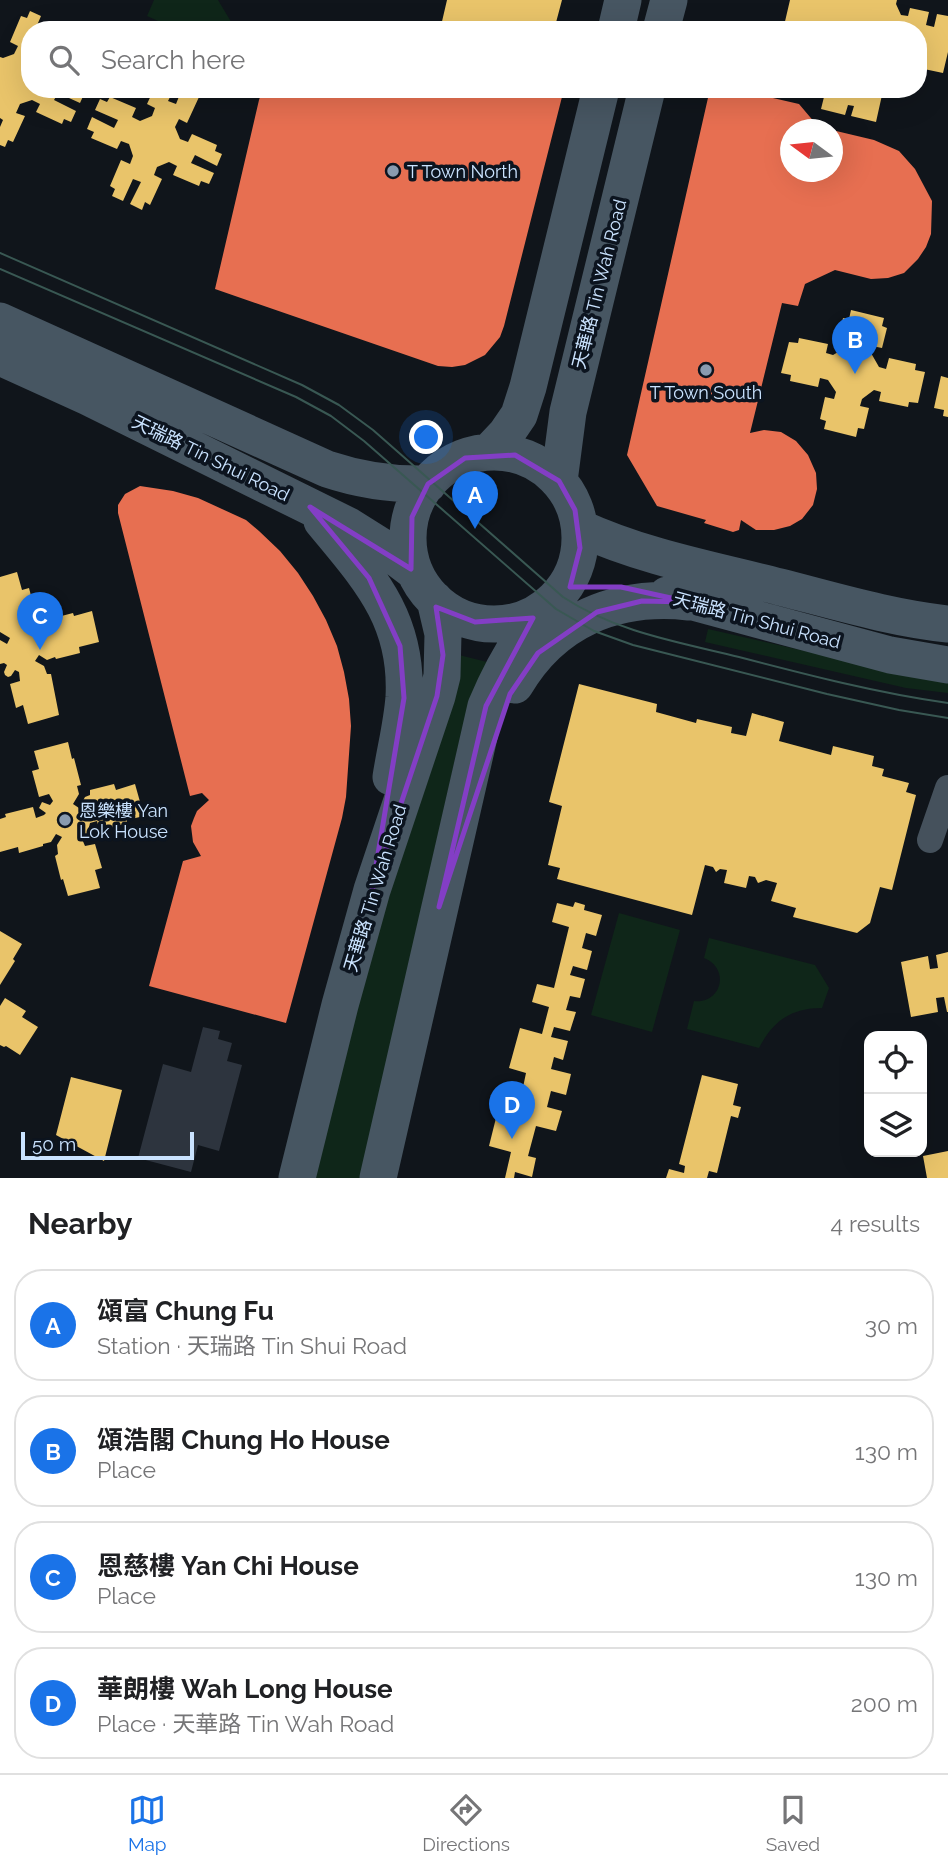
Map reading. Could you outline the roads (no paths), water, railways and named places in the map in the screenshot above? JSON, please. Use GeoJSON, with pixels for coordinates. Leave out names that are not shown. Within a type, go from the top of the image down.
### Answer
{"type":"FeatureCollection","features":[{"type":"Feature","properties":{"kind":"main road"},"geometry":{"type":"LineString","coordinates":[[618,21],[623,0]]}},
{"type":"Feature","properties":{"kind":"main road"},"geometry":{"type":"LineString","coordinates":[[663,21],[668,0]]}},
{"type":"Feature","properties":{"kind":"main road"},"geometry":{"type":"LineString","coordinates":[[489,452],[519,415],[528,387],[599,98]]}},
{"type":"Feature","properties":{"kind":"main road","name":"天華路 Tin Wah Road"},"geometry":{"type":"LineString","coordinates":[[559,481],[568,412],[645,98]]}},
{"type":"Feature","properties":{"kind":"main road","name":"天瑞路 Tin Shui Road"},"geometry":{"type":"LineString","coordinates":[[0,321],[327,469],[377,482],[428,484]]}},
{"type":"Feature","properties":{"kind":"main road","name":"天瑞路 Tin Shui Road"},"geometry":{"type":"LineString","coordinates":[[0,357],[88,397],[347,525],[382,547],[425,586]]}},
{"type":"Feature","properties":{"kind":"main road"},"geometry":{"type":"LineString","coordinates":[[378,1178],[486,706],[510,653],[554,599],[575,568],[580,548],[580,528],[568,494],[559,481],[539,464],[515,454],[489,452],[444,468],[418,499],[409,535],[410,554],[425,586],[453,614],[475,622],[498,624],[521,621],[554,599]]}},
{"type":"Feature","properties":{"kind":"main road"},"geometry":{"type":"LineString","coordinates":[[310,507],[369,578],[393,622],[400,646],[404,698],[372,890]]}},
{"type":"Feature","properties":{"kind":"main road","name":"天瑞路 Tin Shui Road"},"geometry":{"type":"LineString","coordinates":[[580,528],[662,558],[892,615],[948,624]]}},
{"type":"Feature","properties":{"kind":"main road","name":"天瑞路 Tin Shui Road"},"geometry":{"type":"LineString","coordinates":[[554,599],[593,585],[621,587],[667,595],[890,655],[948,665]]}},
{"type":"Feature","properties":{"kind":"main road","name":"天華路 Tin Wah Road"},"geometry":{"type":"LineString","coordinates":[[297,1178],[352,959],[442,676],[443,634],[425,586]]}},
{"type":"Feature","properties":{"kind":"main road"},"geometry":{"type":"LineString","coordinates":[[439,907],[510,694],[538,653],[556,636],[597,612],[642,601],[689,602]]}},
{"type":"Feature","properties":{"kind":"street"},"geometry":{"type":"LineString","coordinates":[[930,840],[948,788]]}},
{"type":"Feature","properties":{"kind":"tram line"},"geometry":{"type":"LineString","coordinates":[[0,253],[302,385],[339,405],[373,430],[563,597],[604,619],[670,641],[817,677],[948,703]]}},
{"type":"Feature","properties":{"kind":"tram line"},"geometry":{"type":"LineString","coordinates":[[0,269],[296,397],[331,416],[364,441],[556,609],[594,631],[633,645],[827,694],[948,718]]}},
{"type":"Feature","properties":{"kind":"place","name":"T Town North"},"geometry":{"type":"Point","coordinates":[393,171]}},
{"type":"Feature","properties":{"kind":"place","name":"T Town South"},"geometry":{"type":"Point","coordinates":[706,370]}},
{"type":"Feature","properties":{"kind":"place","name":"頌浩閣 Chung Ho House"},"geometry":{"type":"Point","coordinates":[855,374]}},
{"type":"Feature","properties":{"kind":"place","name":"頌富 Chung Fu"},"geometry":{"type":"Point","coordinates":[475,529]}},
{"type":"Feature","properties":{"kind":"place","name":"恩慈樓 Yan Chi House"},"geometry":{"type":"Point","coordinates":[40,650]}},
{"type":"Feature","properties":{"kind":"place","name":"恩樂樓 Yan Lok House"},"geometry":{"type":"Point","coordinates":[65,820]}},
{"type":"Feature","properties":{"kind":"place","name":"華朗樓 Wah Long House"},"geometry":{"type":"Point","coordinates":[512,1139]}}]}
